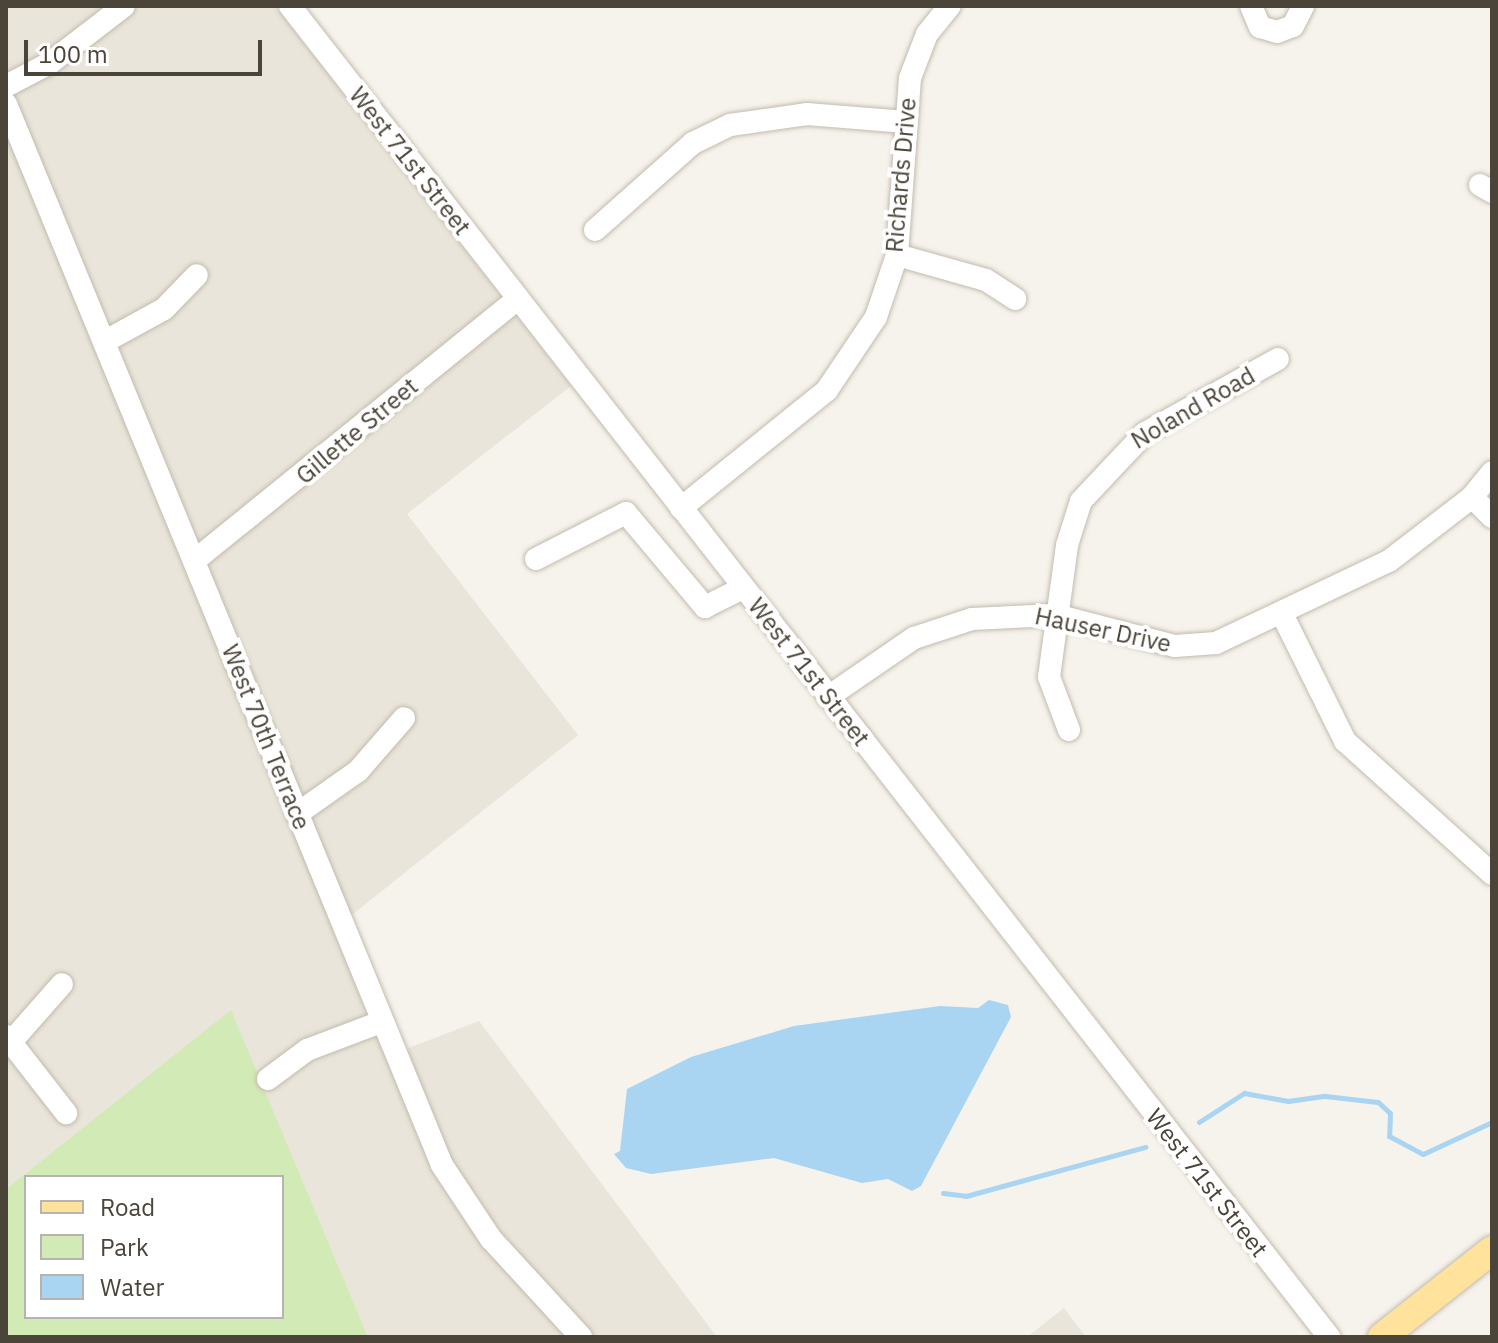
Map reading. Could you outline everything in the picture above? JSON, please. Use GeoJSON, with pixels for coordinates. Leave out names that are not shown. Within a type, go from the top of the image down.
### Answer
{"type":"FeatureCollection","features":[{"type":"Feature","properties":{"kind":"main road"},"geometry":{"type":"LineString","coordinates":[[1382,1337],[1492,1250]]}},
{"type":"Feature","properties":{"kind":"street"},"geometry":{"type":"LineString","coordinates":[[6,86],[50,63],[124,6]]}},
{"type":"Feature","properties":{"kind":"street","name":"West 71st Street"},"geometry":{"type":"LineString","coordinates":[[290,6],[1329,1337]]}},
{"type":"Feature","properties":{"kind":"street","name":"Richards Drive"},"geometry":{"type":"LineString","coordinates":[[681,508],[827,390],[876,317],[897,255],[906,122],[917,55],[950,6]]}},
{"type":"Feature","properties":{"kind":"street"},"geometry":{"type":"LineString","coordinates":[[1251,6],[1260,27],[1277,32],[1293,26],[1303,6]]}},
{"type":"Feature","properties":{"kind":"street","name":"West 70th Terrace"},"geometry":{"type":"LineString","coordinates":[[6,104],[381,1022],[464,1202],[581,1337]]}},
{"type":"Feature","properties":{"kind":"street"},"geometry":{"type":"LineString","coordinates":[[595,230],[693,143],[730,125],[807,114],[906,122]]}},
{"type":"Feature","properties":{"kind":"street"},"geometry":{"type":"LineString","coordinates":[[897,255],[986,280],[1015,299]]}},
{"type":"Feature","properties":{"kind":"street"},"geometry":{"type":"LineString","coordinates":[[104,342],[164,309],[197,275]]}},
{"type":"Feature","properties":{"kind":"street","name":"Gillette Street"},"geometry":{"type":"LineString","coordinates":[[194,561],[518,299]]}},
{"type":"Feature","properties":{"kind":"street","name":"Noland Road"},"geometry":{"type":"LineString","coordinates":[[1069,730],[1049,677],[1055,615],[1074,520],[1109,464],[1179,411],[1278,359]]}},
{"type":"Feature","properties":{"kind":"street","name":"Hauser Drive"},"geometry":{"type":"LineString","coordinates":[[828,697],[939,626],[1055,615],[1175,646],[1216,643],[1283,616],[1389,561],[1472,497],[1492,472]]}},
{"type":"Feature","properties":{"kind":"street"},"geometry":{"type":"LineString","coordinates":[[1472,497],[1492,517]]}},
{"type":"Feature","properties":{"kind":"street"},"geometry":{"type":"LineString","coordinates":[[536,559],[626,513],[705,607],[743,588]]}},
{"type":"Feature","properties":{"kind":"street"},"geometry":{"type":"LineString","coordinates":[[1283,616],[1345,741],[1492,874]]}},
{"type":"Feature","properties":{"kind":"street"},"geometry":{"type":"LineString","coordinates":[[297,814],[358,771],[404,718]]}},
{"type":"Feature","properties":{"kind":"street"},"geometry":{"type":"LineString","coordinates":[[62,984],[8,1039],[66,1113]]}},
{"type":"Feature","properties":{"kind":"street"},"geometry":{"type":"LineString","coordinates":[[268,1079],[307,1050],[381,1022]]}},
{"type":"Feature","properties":{"kind":"shaded area"},"geometry":{"type":"Polygon","coordinates":[[[6,6],[275,6],[571,386],[407,514],[578,735],[333,930],[385,1057],[479,1021],[717,1337],[368,1337],[231,1011],[6,1189],[6,6]]]}},
{"type":"Feature","properties":{"kind":"shaded area"},"geometry":{"type":"Polygon","coordinates":[[[1064,1308],[1086,1337],[1027,1337],[1064,1308]]]}},
{"type":"Feature","properties":{"kind":"green space"},"geometry":{"type":"Polygon","coordinates":[[[231,1010],[368,1337],[6,1337],[6,1189],[231,1010]]]}},
{"type":"Feature","properties":{"kind":"water"},"geometry":{"type":"Polygon","coordinates":[[[989,1000],[1008,1005],[1011,1017],[921,1186],[912,1191],[888,1179],[862,1183],[774,1158],[651,1174],[626,1168],[614,1154],[620,1151],[627,1089],[691,1057],[794,1026],[940,1006],[978,1008],[989,1000]]]}},
{"type":"Feature","properties":{"kind":"waterway"},"geometry":{"type":"LineString","coordinates":[[1199,1122],[1244,1093],[1288,1101],[1325,1096],[1378,1102],[1390,1113],[1389,1136],[1423,1154],[1492,1122]]}},
{"type":"Feature","properties":{"kind":"waterway"},"geometry":{"type":"LineString","coordinates":[[943,1193],[966,1196],[1145,1147]]}}]}
